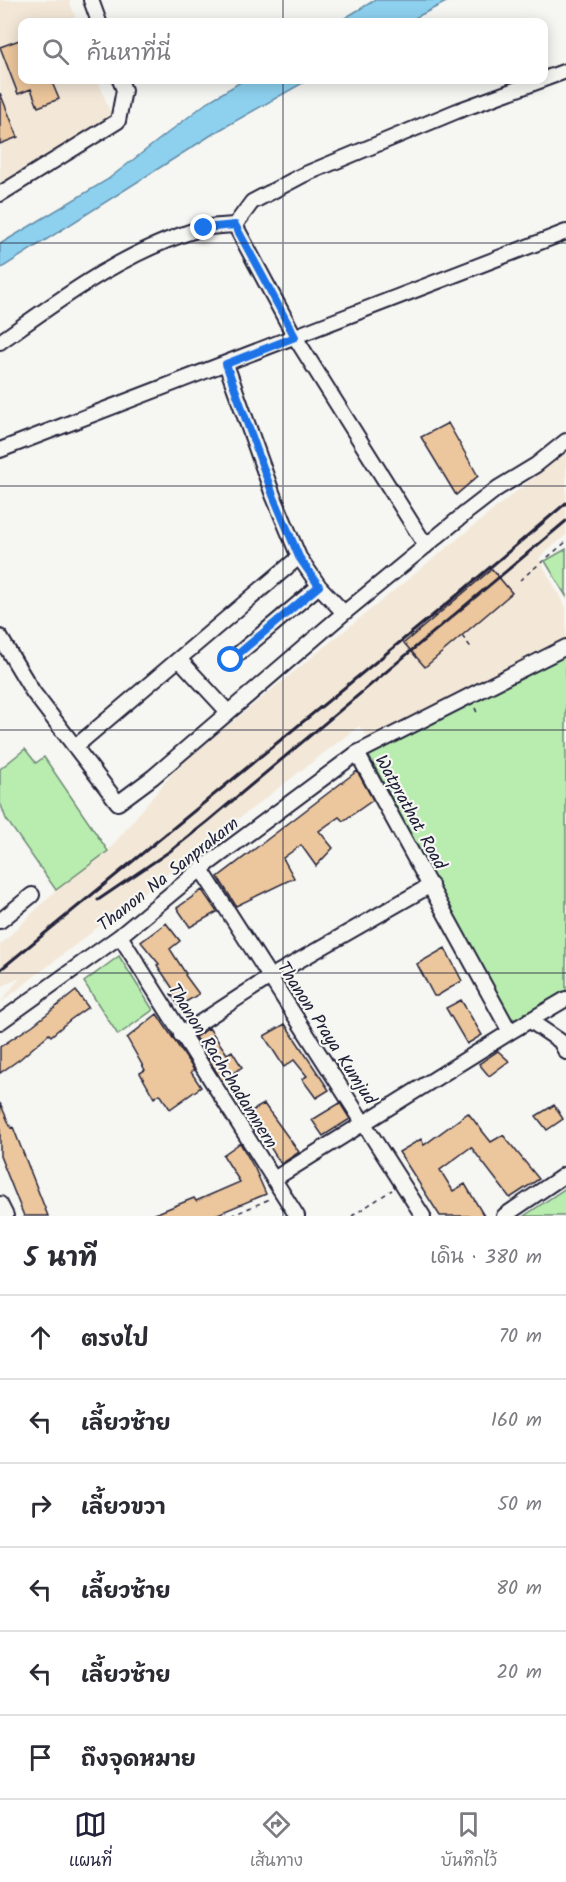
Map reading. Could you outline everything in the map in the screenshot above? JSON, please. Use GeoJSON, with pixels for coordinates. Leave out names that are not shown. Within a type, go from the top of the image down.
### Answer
{"type":"FeatureCollection","features":[{"type":"Feature","properties":{"kind":"street"},"geometry":{"type":"LineString","coordinates":[[91,0],[98,18]]}},
{"type":"Feature","properties":{"kind":"street"},"geometry":{"type":"LineString","coordinates":[[548,77],[566,70]]}},
{"type":"Feature","properties":{"kind":"street"},"geometry":{"type":"LineString","coordinates":[[0,194],[118,121],[124,90],[122,84]]}},
{"type":"Feature","properties":{"kind":"street"},"geometry":{"type":"LineString","coordinates":[[0,342],[92,279],[146,250],[204,228],[235,225],[252,202],[303,176],[457,111],[530,84]]}},
{"type":"Feature","properties":{"kind":"street"},"geometry":{"type":"LineString","coordinates":[[235,225],[295,337],[426,546]]}},
{"type":"Feature","properties":{"kind":"street"},"geometry":{"type":"LineString","coordinates":[[0,450],[566,232]]}},
{"type":"Feature","properties":{"kind":"street"},"geometry":{"type":"LineString","coordinates":[[226,364],[273,495],[299,557],[319,586],[344,613]]}},
{"type":"Feature","properties":{"kind":"street"},"geometry":{"type":"LineString","coordinates":[[0,637],[33,692],[118,803],[153,777],[344,613],[426,546],[498,488],[536,465],[566,441]]}},
{"type":"Feature","properties":{"kind":"street"},"geometry":{"type":"LineString","coordinates":[[75,747],[299,557]]}},
{"type":"Feature","properties":{"kind":"street"},"geometry":{"type":"LineString","coordinates":[[231,660],[319,586]]}},
{"type":"Feature","properties":{"kind":"street","name":"Watprathat Road"},"geometry":{"type":"LineString","coordinates":[[510,1032],[357,753],[566,647]]}},
{"type":"Feature","properties":{"kind":"street"},"geometry":{"type":"LineString","coordinates":[[179,659],[228,712]]}},
{"type":"Feature","properties":{"kind":"street","name":"Thanon Na Sanprakarn"},"geometry":{"type":"LineString","coordinates":[[0,1022],[120,936],[201,869],[357,753]]}},
{"type":"Feature","properties":{"kind":"street","name":"Thanon Praya Kumjud"},"geometry":{"type":"LineString","coordinates":[[201,869],[423,1216]]}},
{"type":"Feature","properties":{"kind":"street"},"geometry":{"type":"LineString","coordinates":[[181,1035],[270,977],[431,885]]}},
{"type":"Feature","properties":{"kind":"street"},"geometry":{"type":"LineString","coordinates":[[0,921],[32,895]]}},
{"type":"Feature","properties":{"kind":"street","name":"Thanon Rachchadamnern"},"geometry":{"type":"LineString","coordinates":[[120,936],[297,1216]]}},
{"type":"Feature","properties":{"kind":"street"},"geometry":{"type":"LineString","coordinates":[[273,1179],[566,999]]}},
{"type":"Feature","properties":{"kind":"street"},"geometry":{"type":"LineString","coordinates":[[529,1020],[560,1041],[566,1052]]}},
{"type":"Feature","properties":{"kind":"street"},"geometry":{"type":"LineString","coordinates":[[504,1216],[566,1174]]}},
{"type":"Feature","properties":{"kind":"street"},"geometry":{"type":"LineString","coordinates":[[0,1204],[6,1216]]}},
{"type":"Feature","properties":{"kind":"path"},"geometry":{"type":"LineString","coordinates":[[520,580],[566,542]]}},
{"type":"Feature","properties":{"kind":"path"},"geometry":{"type":"LineString","coordinates":[[462,636],[473,650]]}},
{"type":"Feature","properties":{"kind":"path"},"geometry":{"type":"LineString","coordinates":[[352,1216],[402,1184]]}},
{"type":"Feature","properties":{"kind":"path"},"geometry":{"type":"LineString","coordinates":[[231,1216],[282,1193]]}},
{"type":"Feature","properties":{"kind":"shaded area"},"geometry":{"type":"Polygon","coordinates":[[[0,0],[69,0],[76,18],[18,18],[18,84],[100,84],[112,117],[0,189],[0,0]]]}},
{"type":"Feature","properties":{"kind":"shaded area"},"geometry":{"type":"Polygon","coordinates":[[[566,451],[566,535],[539,558],[566,608],[566,639],[371,741],[359,726],[0,1003],[20,978],[0,987],[0,945],[56,890],[108,851],[179,765],[566,451]]]}},
{"type":"Feature","properties":{"kind":"green space"},"geometry":{"type":"Polygon","coordinates":[[[566,549],[566,596],[545,561],[566,549]]]}},
{"type":"Feature","properties":{"kind":"green space"},"geometry":{"type":"Polygon","coordinates":[[[566,656],[566,991],[517,1020],[509,1017],[369,756],[566,656]]]}},
{"type":"Feature","properties":{"kind":"green space"},"geometry":{"type":"Polygon","coordinates":[[[25,749],[36,763],[44,757],[108,851],[56,890],[6,819],[0,802],[0,769],[25,749]]]}},
{"type":"Feature","properties":{"kind":"green space"},"geometry":{"type":"Polygon","coordinates":[[[119,956],[153,1010],[118,1035],[84,982],[119,956]]]}},
{"type":"Feature","properties":{"kind":"green space"},"geometry":{"type":"Polygon","coordinates":[[[566,1188],[566,1216],[524,1216],[566,1188]]]}},
{"type":"Feature","properties":{"kind":"water"},"geometry":{"type":"Polygon","coordinates":[[[375,0],[450,0],[415,18],[345,18],[375,0]]]}},
{"type":"Feature","properties":{"kind":"water"},"geometry":{"type":"Polygon","coordinates":[[[237,84],[301,84],[216,132],[0,269],[0,244],[107,180],[209,101],[237,84]]]}},
{"type":"Feature","properties":{"kind":"building"},"geometry":{"type":"Polygon","coordinates":[[[18,40],[18,84],[53,84],[59,99],[38,107],[31,89],[18,94],[0,47],[18,40]]]}},
{"type":"Feature","properties":{"kind":"building"},"geometry":{"type":"Polygon","coordinates":[[[0,93],[18,137],[0,144],[0,93]]]}},
{"type":"Feature","properties":{"kind":"building"},"geometry":{"type":"Polygon","coordinates":[[[448,423],[478,476],[456,495],[421,437],[448,423]]]}},
{"type":"Feature","properties":{"kind":"building"},"geometry":{"type":"Polygon","coordinates":[[[492,569],[512,593],[425,667],[404,643],[492,569]]]}},
{"type":"Feature","properties":{"kind":"building"},"geometry":{"type":"Polygon","coordinates":[[[357,771],[373,800],[343,821],[339,817],[319,831],[333,848],[316,866],[301,845],[283,858],[294,878],[236,906],[218,877],[357,771]]]}},
{"type":"Feature","properties":{"kind":"building"},"geometry":{"type":"Polygon","coordinates":[[[202,890],[217,912],[190,927],[177,908],[202,890]]]}},
{"type":"Feature","properties":{"kind":"building"},"geometry":{"type":"Polygon","coordinates":[[[166,923],[180,941],[170,949],[199,994],[179,1006],[171,994],[175,992],[157,965],[159,964],[141,942],[166,923]]]}},
{"type":"Feature","properties":{"kind":"building"},"geometry":{"type":"Polygon","coordinates":[[[445,948],[462,981],[434,996],[417,964],[445,948]]]}},
{"type":"Feature","properties":{"kind":"building"},"geometry":{"type":"Polygon","coordinates":[[[76,991],[88,1007],[51,1036],[49,1034],[0,1073],[0,1047],[33,1025],[76,991]]]}},
{"type":"Feature","properties":{"kind":"building"},"geometry":{"type":"Polygon","coordinates":[[[461,1000],[482,1035],[467,1044],[446,1008],[461,1000]]]}},
{"type":"Feature","properties":{"kind":"building"},"geometry":{"type":"Polygon","coordinates":[[[157,1014],[194,1070],[191,1072],[201,1087],[170,1109],[160,1094],[154,1098],[140,1073],[145,1070],[127,1038],[157,1014]]]}},
{"type":"Feature","properties":{"kind":"building"},"geometry":{"type":"Polygon","coordinates":[[[285,1024],[329,1090],[316,1098],[302,1079],[307,1076],[294,1060],[284,1067],[264,1036],[285,1024]]]}},
{"type":"Feature","properties":{"kind":"building"},"geometry":{"type":"Polygon","coordinates":[[[209,1028],[227,1054],[232,1051],[242,1067],[222,1081],[195,1037],[209,1028]]]}},
{"type":"Feature","properties":{"kind":"building"},"geometry":{"type":"Polygon","coordinates":[[[498,1051],[509,1061],[489,1076],[479,1064],[498,1051]]]}},
{"type":"Feature","properties":{"kind":"building"},"geometry":{"type":"Polygon","coordinates":[[[0,1103],[11,1128],[13,1127],[48,1216],[24,1216],[0,1156],[0,1103]]]}},
{"type":"Feature","properties":{"kind":"building"},"geometry":{"type":"Polygon","coordinates":[[[340,1103],[350,1119],[323,1136],[312,1120],[340,1103]]]}},
{"type":"Feature","properties":{"kind":"building"},"geometry":{"type":"Polygon","coordinates":[[[264,1104],[299,1152],[281,1164],[248,1113],[264,1104]]]}},
{"type":"Feature","properties":{"kind":"building"},"geometry":{"type":"Polygon","coordinates":[[[554,1105],[563,1119],[547,1130],[536,1116],[554,1105]]]}},
{"type":"Feature","properties":{"kind":"building"},"geometry":{"type":"Polygon","coordinates":[[[468,1113],[491,1142],[503,1135],[539,1179],[510,1198],[471,1147],[440,1170],[453,1191],[465,1184],[484,1216],[440,1216],[399,1152],[421,1139],[424,1145],[468,1113]]]}},
{"type":"Feature","properties":{"kind":"building"},"geometry":{"type":"Polygon","coordinates":[[[240,1143],[266,1194],[213,1216],[150,1216],[194,1198],[196,1201],[240,1182],[223,1155],[240,1143]]]}},
{"type":"Feature","properties":{"kind":"railway"},"geometry":{"type":"LineString","coordinates":[[0,970],[449,602],[566,503]]}},
{"type":"Feature","properties":{"kind":"railway"},"geometry":{"type":"LineString","coordinates":[[98,900],[173,849],[207,822],[566,521]]}},
{"type":"Feature","properties":{"kind":"route"},"geometry":{"type":"LineString","coordinates":[[204,228],[235,225],[295,337],[226,364],[273,495],[299,557],[319,586],[231,660]]}}]}
